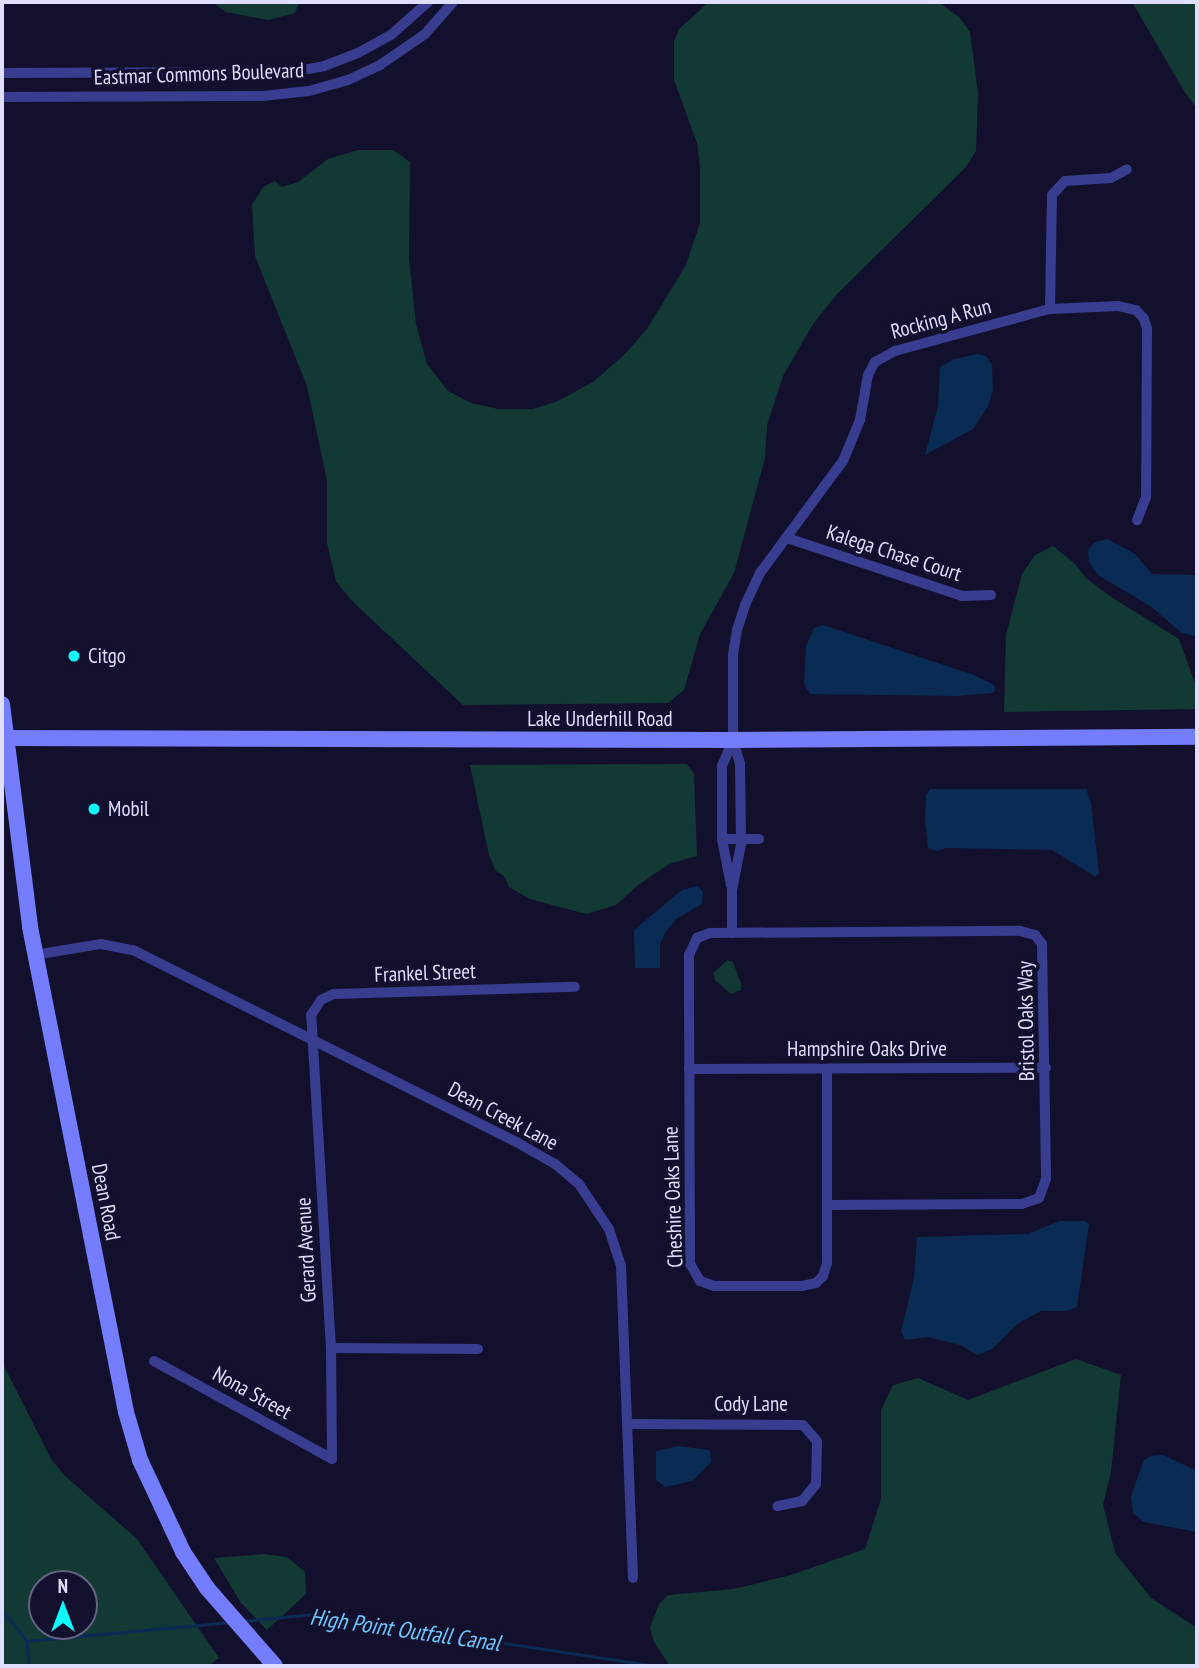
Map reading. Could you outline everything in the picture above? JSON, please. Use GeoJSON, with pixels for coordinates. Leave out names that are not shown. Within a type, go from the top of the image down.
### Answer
{"type":"FeatureCollection","features":[{"type":"Feature","properties":{"kind":"street","name":"Eastmar Commons Boulevard"},"geometry":{"type":"LineString","coordinates":[[2,73],[291,72],[324,66],[358,53],[391,35],[428,2]]}},
{"type":"Feature","properties":{"kind":"street","name":"Eastmar Commons Boulevard"},"geometry":{"type":"LineString","coordinates":[[2,97],[263,96],[309,91],[348,80],[380,65],[425,34],[453,2]]}},
{"type":"Feature","properties":{"kind":"street"},"geometry":{"type":"LineString","coordinates":[[1051,309],[1052,195],[1065,181],[1111,178],[1127,169]]}},
{"type":"Feature","properties":{"kind":"street","name":"Rocking A Run"},"geometry":{"type":"LineString","coordinates":[[732,933],[732,890],[740,839],[740,764],[733,740],[733,655],[740,620],[754,584],[843,461],[860,420],[869,371],[878,358],[1051,309],[1127,307],[1139,312],[1146,321],[1146,499],[1137,520]]}},
{"type":"Feature","properties":{"kind":"street","name":"Kalega Chase Court"},"geometry":{"type":"LineString","coordinates":[[787,538],[962,596],[991,595]]}},
{"type":"Feature","properties":{"kind":"street","name":"Dean Road"},"geometry":{"type":"LineString","coordinates":[[2,704],[3,738],[35,955],[126,1412],[140,1460],[160,1507],[207,1588],[275,1666]]}},
{"type":"Feature","properties":{"kind":"street","name":"Lake Underhill Road"},"geometry":{"type":"LineString","coordinates":[[3,738],[733,740],[1197,737]]}},
{"type":"Feature","properties":{"kind":"street","name":"Rocking A Run"},"geometry":{"type":"LineString","coordinates":[[732,890],[722,839],[722,762],[733,740]]}},
{"type":"Feature","properties":{"kind":"street"},"geometry":{"type":"LineString","coordinates":[[722,839],[759,839]]}},
{"type":"Feature","properties":{"kind":"street","name":"Bristol Oaks Way"},"geometry":{"type":"LineString","coordinates":[[732,933],[1032,934],[1044,950],[1046,1184],[1033,1201],[1022,1204],[827,1205]]}},
{"type":"Feature","properties":{"kind":"street","name":"Cheshire Oaks Lane"},"geometry":{"type":"LineString","coordinates":[[732,933],[703,934],[690,948],[690,1264],[700,1282],[714,1286],[802,1286],[816,1283],[827,1268],[827,1069]]}},
{"type":"Feature","properties":{"kind":"street","name":"Dean Creek Lane"},"geometry":{"type":"LineString","coordinates":[[35,955],[101,944],[125,947],[536,1153],[563,1170],[586,1192],[609,1228],[621,1266],[633,1578]]}},
{"type":"Feature","properties":{"kind":"street","name":"Frankel Street"},"geometry":{"type":"LineString","coordinates":[[312,1040],[311,1015],[321,1000],[334,994],[575,987]]}},
{"type":"Feature","properties":{"kind":"street","name":"Gerard Avenue"},"geometry":{"type":"LineString","coordinates":[[312,1040],[316,1060],[331,1348],[332,1459]]}},
{"type":"Feature","properties":{"kind":"street","name":"Hampshire Oaks Drive"},"geometry":{"type":"LineString","coordinates":[[689,1069],[1046,1068]]}},
{"type":"Feature","properties":{"kind":"street"},"geometry":{"type":"LineString","coordinates":[[331,1348],[478,1349]]}},
{"type":"Feature","properties":{"kind":"street","name":"Nona Street"},"geometry":{"type":"LineString","coordinates":[[154,1361],[332,1459]]}},
{"type":"Feature","properties":{"kind":"street","name":"Cody Lane"},"geometry":{"type":"LineString","coordinates":[[628,1424],[803,1425],[817,1441],[816,1484],[802,1501],[778,1506]]}},
{"type":"Feature","properties":{"kind":"green space"},"geometry":{"type":"Polygon","coordinates":[[[212,2],[299,2],[295,13],[268,20],[226,12],[212,2]]]}},
{"type":"Feature","properties":{"kind":"green space"},"geometry":{"type":"Polygon","coordinates":[[[709,2],[938,2],[960,18],[970,32],[978,93],[976,151],[966,167],[837,294],[813,324],[783,376],[767,425],[765,458],[734,573],[700,634],[684,690],[668,703],[463,705],[352,601],[336,581],[327,543],[327,481],[307,386],[255,256],[252,205],[263,187],[275,181],[282,187],[298,182],[328,159],[358,150],[393,150],[410,162],[409,259],[416,324],[427,364],[448,391],[471,403],[498,409],[533,409],[558,401],[593,382],[624,355],[647,329],[686,265],[700,223],[700,167],[697,143],[674,80],[674,42],[679,29],[709,2]]]}},
{"type":"Feature","properties":{"kind":"green space"},"geometry":{"type":"Polygon","coordinates":[[[1132,2],[1197,2],[1197,109],[1184,91],[1132,2]]]}},
{"type":"Feature","properties":{"kind":"green space"},"geometry":{"type":"Polygon","coordinates":[[[1053,546],[1075,564],[1086,578],[1111,597],[1179,639],[1197,689],[1197,709],[1004,712],[1006,635],[1022,574],[1035,555],[1053,546]]]}},
{"type":"Feature","properties":{"kind":"green space"},"geometry":{"type":"Polygon","coordinates":[[[687,764],[694,774],[697,856],[669,864],[637,886],[616,905],[586,914],[530,899],[509,887],[504,876],[496,871],[489,855],[470,765],[687,764]]]}},
{"type":"Feature","properties":{"kind":"green space"},"geometry":{"type":"Polygon","coordinates":[[[728,960],[733,962],[741,984],[741,990],[731,994],[715,980],[713,973],[728,960]]]}},
{"type":"Feature","properties":{"kind":"green space"},"geometry":{"type":"Polygon","coordinates":[[[1076,1359],[1121,1375],[1111,1472],[1103,1505],[1115,1553],[1151,1598],[1197,1628],[1197,1666],[670,1666],[654,1642],[650,1628],[659,1604],[668,1595],[734,1589],[791,1575],[865,1549],[881,1499],[881,1410],[893,1385],[918,1378],[968,1400],[1076,1359]]]}},
{"type":"Feature","properties":{"kind":"green space"},"geometry":{"type":"Polygon","coordinates":[[[2,1362],[51,1459],[64,1475],[137,1539],[219,1658],[208,1666],[2,1666],[2,1362]]]}},
{"type":"Feature","properties":{"kind":"green space"},"geometry":{"type":"Polygon","coordinates":[[[264,1554],[287,1557],[305,1572],[306,1594],[267,1630],[241,1603],[214,1558],[264,1554]]]}},
{"type":"Feature","properties":{"kind":"water"},"geometry":{"type":"Polygon","coordinates":[[[978,354],[986,356],[992,365],[993,390],[988,406],[973,429],[925,455],[938,406],[940,367],[954,359],[978,354]]]}},
{"type":"Feature","properties":{"kind":"water"},"geometry":{"type":"Polygon","coordinates":[[[1107,539],[1135,554],[1152,574],[1197,575],[1197,636],[1182,633],[1150,606],[1098,575],[1089,562],[1088,550],[1095,542],[1107,539]]]}},
{"type":"Feature","properties":{"kind":"water"},"geometry":{"type":"Polygon","coordinates":[[[823,625],[974,675],[994,685],[995,690],[993,693],[957,696],[810,694],[804,684],[806,646],[814,628],[823,625]]]}},
{"type":"Feature","properties":{"kind":"water"},"geometry":{"type":"Polygon","coordinates":[[[930,789],[1086,789],[1091,803],[1099,873],[1096,877],[1052,850],[946,848],[937,851],[928,848],[925,821],[926,795],[930,789]]]}},
{"type":"Feature","properties":{"kind":"water"},"geometry":{"type":"Polygon","coordinates":[[[698,886],[703,892],[702,904],[676,919],[665,933],[660,944],[660,968],[635,968],[634,930],[682,890],[698,886]]]}},
{"type":"Feature","properties":{"kind":"water"},"geometry":{"type":"Polygon","coordinates":[[[1060,1221],[1084,1221],[1089,1224],[1077,1307],[1066,1311],[1041,1311],[1017,1324],[992,1349],[977,1355],[960,1345],[928,1337],[905,1340],[901,1331],[914,1278],[917,1237],[1028,1234],[1060,1221]]]}},
{"type":"Feature","properties":{"kind":"water"},"geometry":{"type":"Polygon","coordinates":[[[678,1446],[710,1450],[711,1462],[692,1481],[665,1487],[656,1480],[656,1451],[678,1446]]]}},
{"type":"Feature","properties":{"kind":"water"},"geometry":{"type":"Polygon","coordinates":[[[1163,1455],[1197,1471],[1197,1532],[1144,1522],[1133,1513],[1131,1496],[1144,1460],[1163,1455]]]}},
{"type":"Feature","properties":{"kind":"waterway"},"geometry":{"type":"LineString","coordinates":[[2,1610],[27,1641],[29,1666]]}},
{"type":"Feature","properties":{"kind":"waterway","name":"High Point Outfall Canal"},"geometry":{"type":"LineString","coordinates":[[243,1621],[313,1614],[656,1666]]}},
{"type":"Feature","properties":{"kind":"waterway","name":"High Point Outfall Canal"},"geometry":{"type":"LineString","coordinates":[[27,1641],[230,1622]]}},
{"type":"Feature","properties":{"kind":"place","name":"Citgo"},"geometry":{"type":"Point","coordinates":[74,656]}},
{"type":"Feature","properties":{"kind":"place","name":"Mobil"},"geometry":{"type":"Point","coordinates":[94,809]}}]}
